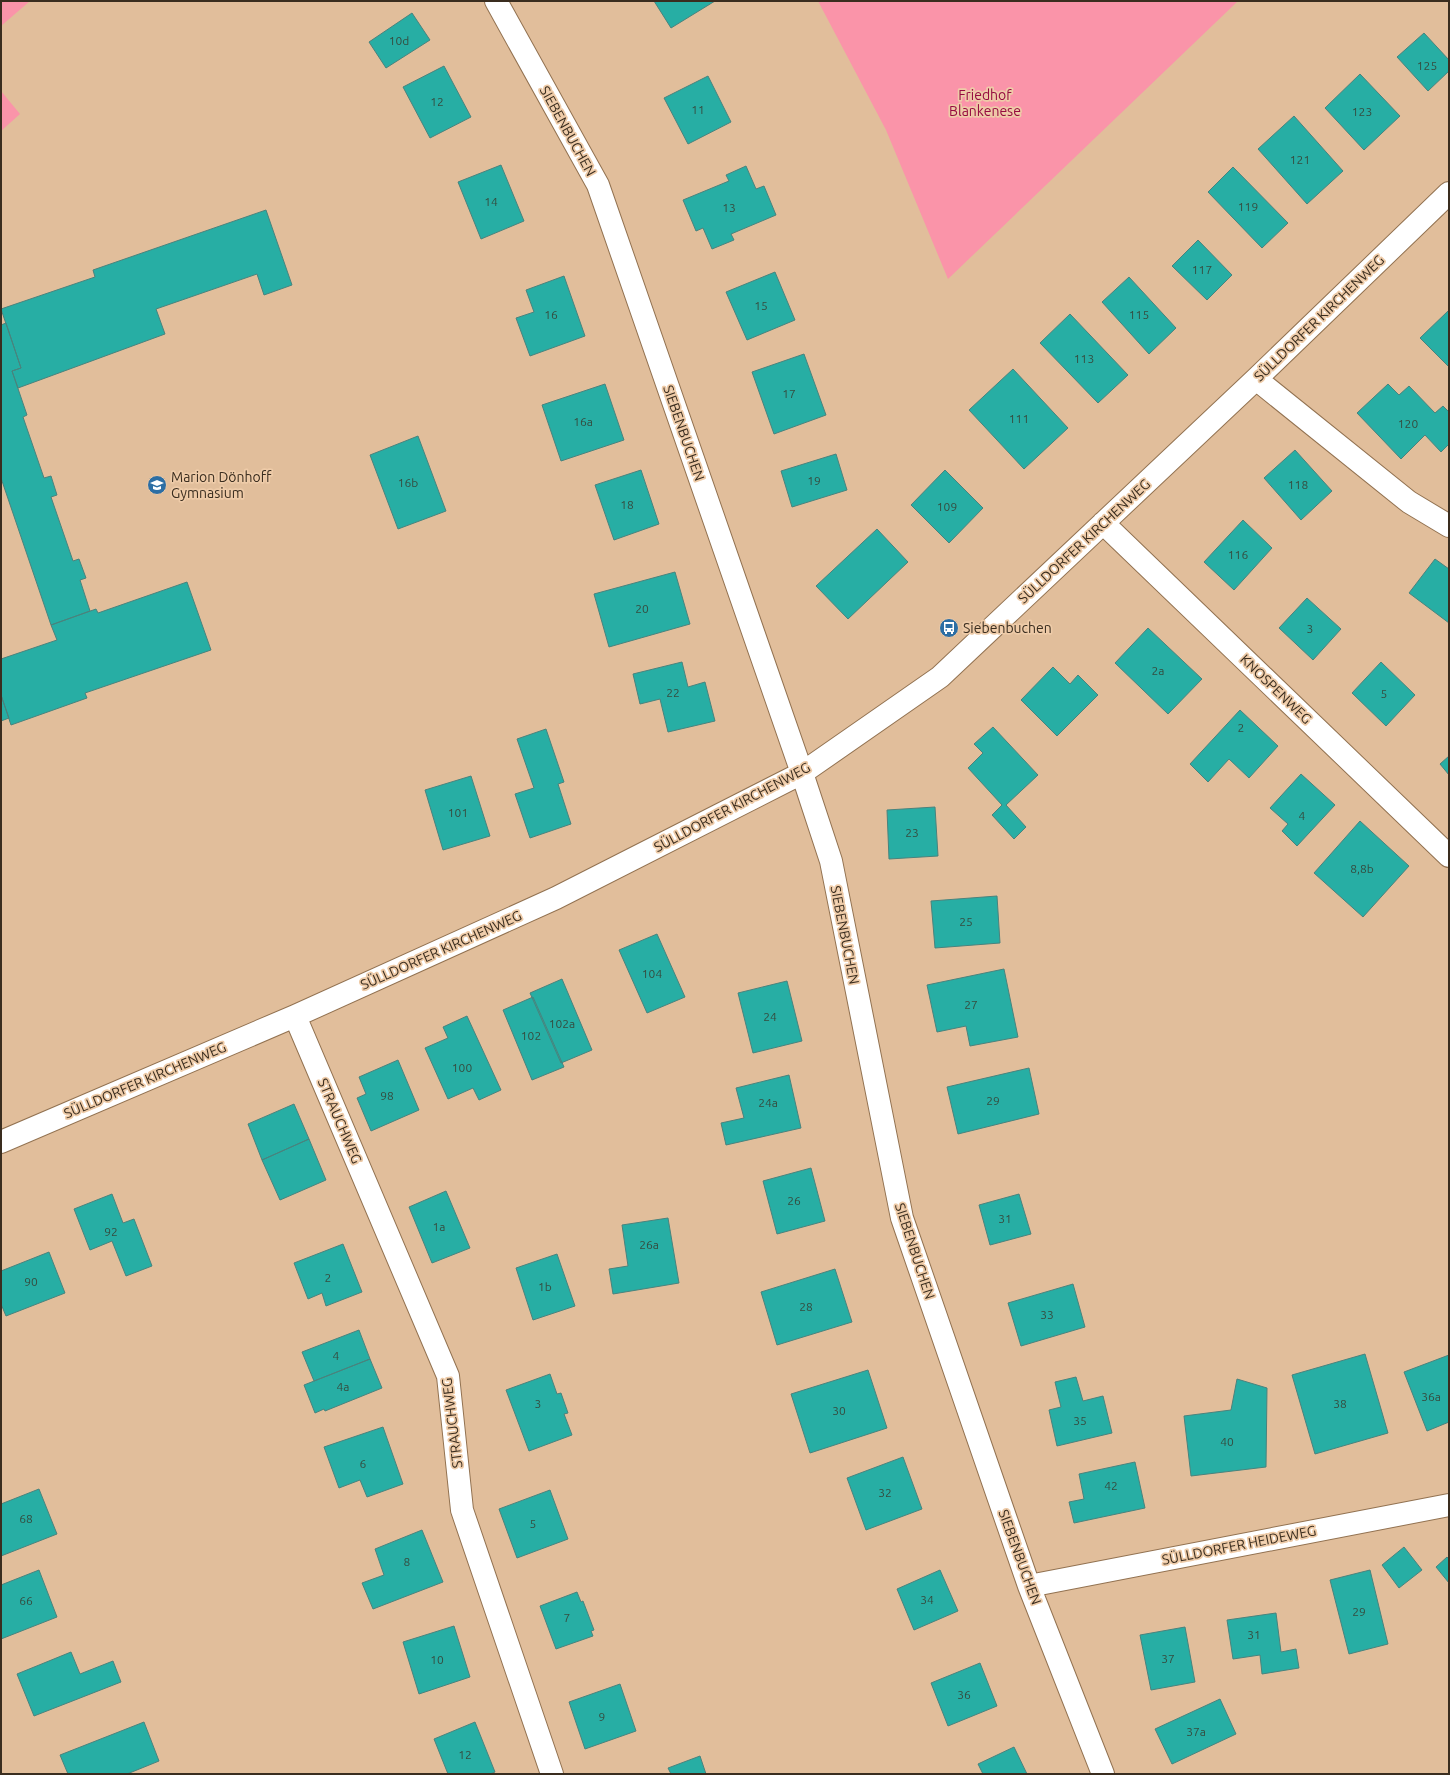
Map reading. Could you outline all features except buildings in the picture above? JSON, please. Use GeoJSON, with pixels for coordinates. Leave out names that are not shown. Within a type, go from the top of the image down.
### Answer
{"type":"FeatureCollection","features":[{"type":"Feature","properties":{"kind":"street","name":"SIEBENBUCHEN"},"geometry":{"type":"LineString","coordinates":[[496,1],[598,185],[802,773],[831,861],[902,1218],[1029,1586],[1103,1774]]}},
{"type":"Feature","properties":{"kind":"street","name":"SÜLLDORFER KIRCHENWEG"},"geometry":{"type":"LineString","coordinates":[[1,1142],[295,1016],[556,898],[802,773],[940,676],[1256,379],[1449,192]]}},
{"type":"Feature","properties":{"kind":"street"},"geometry":{"type":"LineString","coordinates":[[1256,379],[1409,502],[1449,526]]}},
{"type":"Feature","properties":{"kind":"street","name":"KNOSPENWEG"},"geometry":{"type":"LineString","coordinates":[[1104,523],[1449,856]]}},
{"type":"Feature","properties":{"kind":"street","name":"STRAUCHWEG"},"geometry":{"type":"LineString","coordinates":[[295,1016],[448,1376],[462,1510],[552,1774]]}},
{"type":"Feature","properties":{"kind":"street","name":"SÜLLDORFER HEIDEWEG"},"geometry":{"type":"LineString","coordinates":[[1029,1586],[1449,1505]]}},
{"type":"Feature","properties":{"kind":"green space"},"geometry":{"type":"Polygon","coordinates":[[[1,1],[30,1],[1,26],[1,1]]]}},
{"type":"Feature","properties":{"kind":"green space","name":"Friedhof Blankenese"},"geometry":{"type":"Polygon","coordinates":[[[818,1],[1238,1],[948,279],[886,130],[818,1]]]}},
{"type":"Feature","properties":{"kind":"green space"},"geometry":{"type":"Polygon","coordinates":[[[1,91],[20,114],[1,131],[1,91]]]}},
{"type":"Feature","properties":{"kind":"place","name":"Marion Dönhoff Gymnasium"},"geometry":{"type":"Point","coordinates":[157,485]}},
{"type":"Feature","properties":{"kind":"place","name":"Siebenbuchen"},"geometry":{"type":"Point","coordinates":[949,628]}}]}
